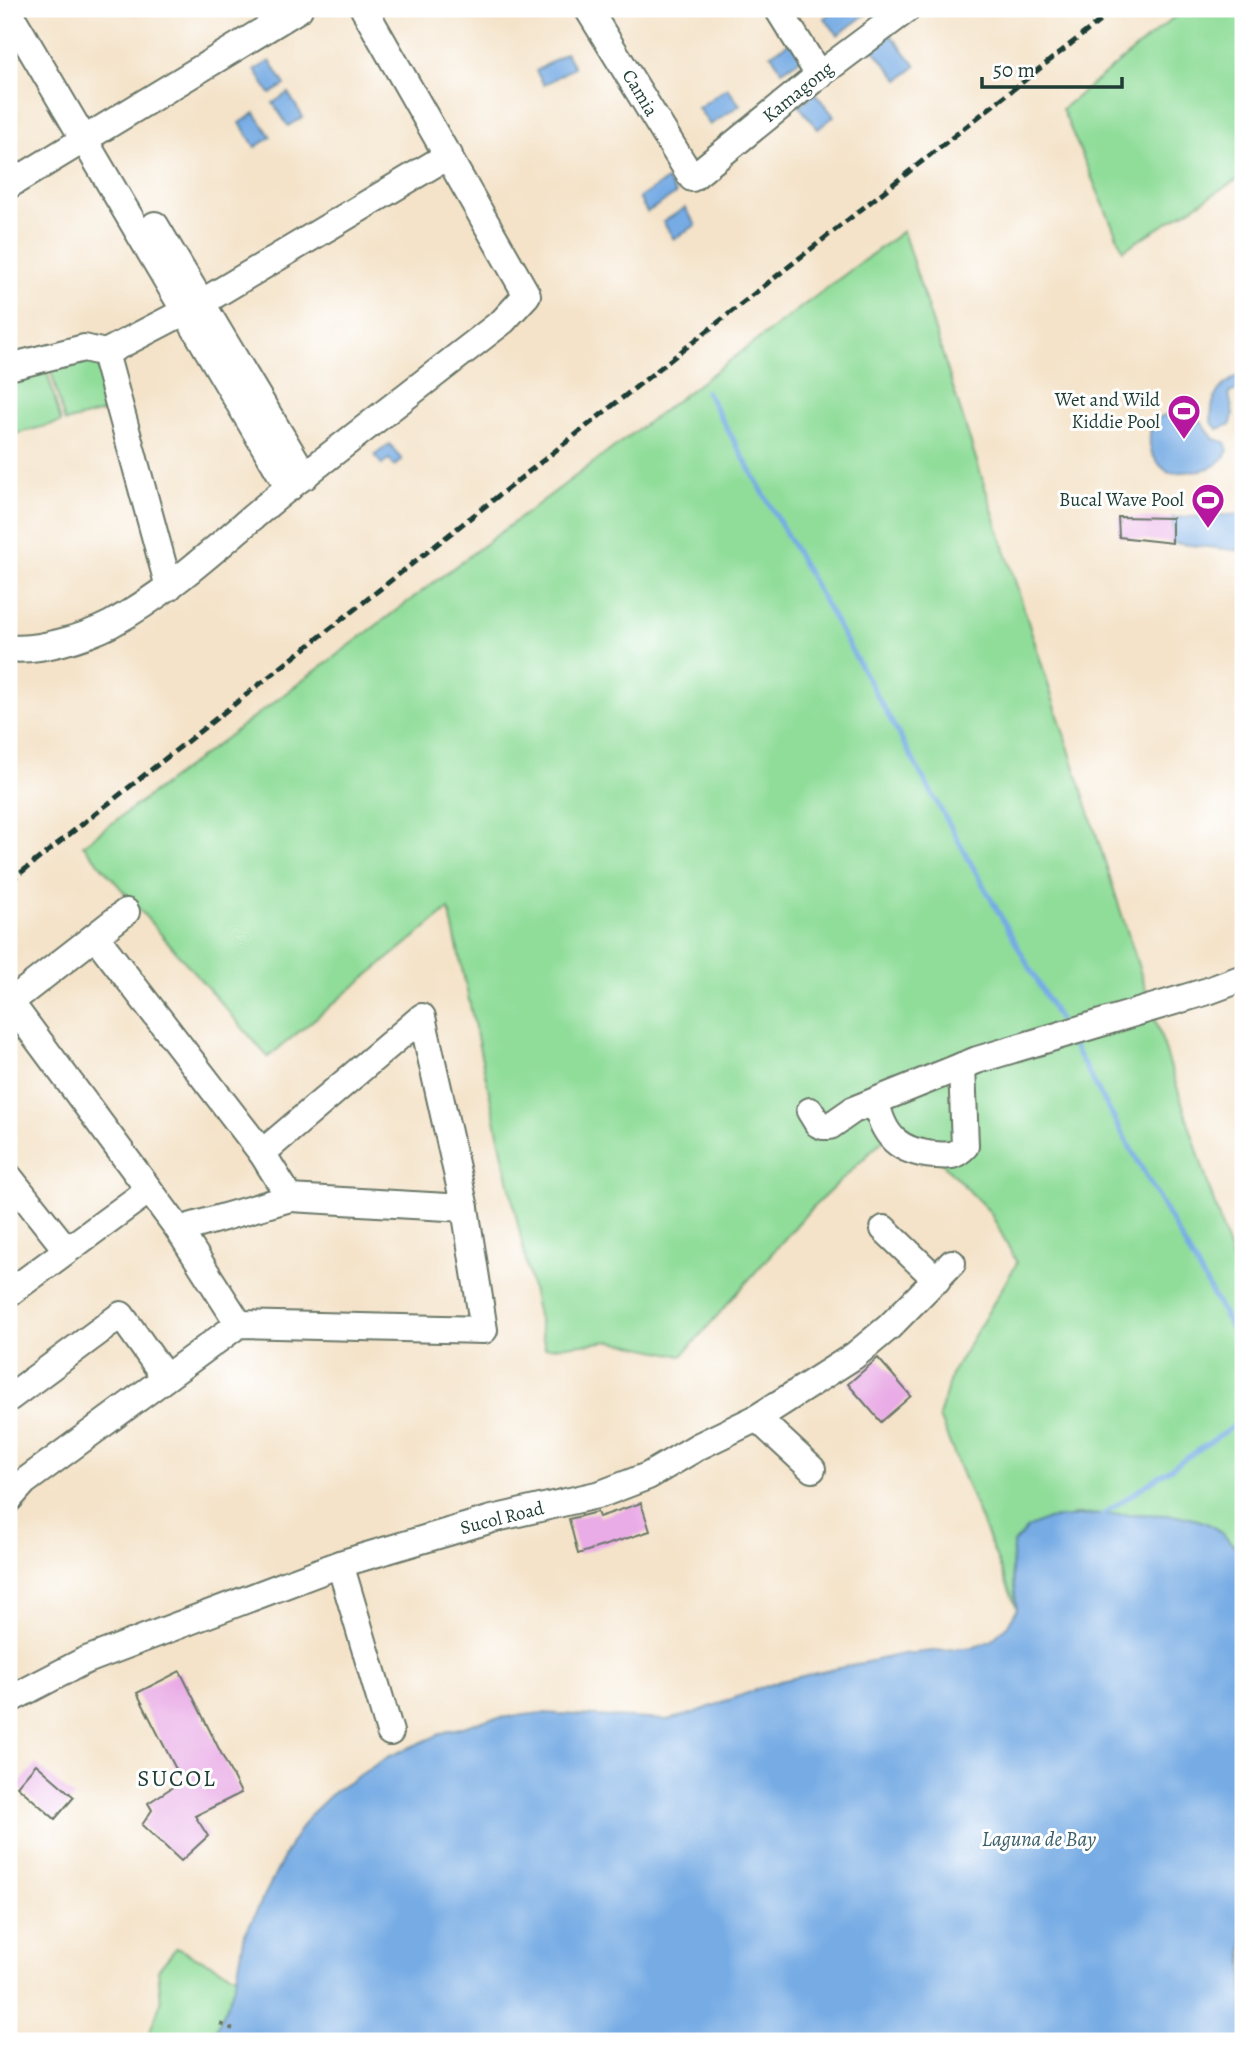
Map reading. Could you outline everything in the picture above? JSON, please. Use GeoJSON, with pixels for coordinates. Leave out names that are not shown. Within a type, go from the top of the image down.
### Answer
{"type":"FeatureCollection","features":[{"type":"Feature","properties":{"kind":"street"},"geometry":{"type":"LineString","coordinates":[[28,9],[93,135],[297,482]]}},
{"type":"Feature","properties":{"kind":"street"},"geometry":{"type":"LineString","coordinates":[[9,184],[299,9]]}},
{"type":"Feature","properties":{"kind":"street"},"geometry":{"type":"LineString","coordinates":[[9,648],[21,649],[60,642],[109,625],[169,587],[297,482],[503,321],[527,295],[364,9]]}},
{"type":"Feature","properties":{"kind":"street","name":"Camia"},"geometry":{"type":"LineString","coordinates":[[588,9],[692,178]]}},
{"type":"Feature","properties":{"kind":"street"},"geometry":{"type":"LineString","coordinates":[[778,9],[819,75]]}},
{"type":"Feature","properties":{"kind":"street","name":"Kamagong"},"geometry":{"type":"LineString","coordinates":[[692,178],[819,75],[907,9]]}},
{"type":"Feature","properties":{"kind":"street"},"geometry":{"type":"LineString","coordinates":[[9,12],[93,135]]}},
{"type":"Feature","properties":{"kind":"street"},"geometry":{"type":"LineString","coordinates":[[9,367],[84,348],[105,353],[193,308],[449,155]]}},
{"type":"Feature","properties":{"kind":"street"},"geometry":{"type":"LineString","coordinates":[[105,353],[169,587]]}},
{"type":"Feature","properties":{"kind":"street"},"geometry":{"type":"LineString","coordinates":[[126,912],[9,1002],[179,1230],[239,1324]]}},
{"type":"Feature","properties":{"kind":"street"},"geometry":{"type":"LineString","coordinates":[[96,937],[261,1153],[290,1198]]}},
{"type":"Feature","properties":{"kind":"street"},"geometry":{"type":"LineString","coordinates":[[810,1111],[818,1124],[830,1126],[853,1110],[962,1066],[1243,978]]}},
{"type":"Feature","properties":{"kind":"street"},"geometry":{"type":"LineString","coordinates":[[14,1482],[203,1353],[239,1324],[484,1331],[464,1208],[422,1017],[261,1153]]}},
{"type":"Feature","properties":{"kind":"street"},"geometry":{"type":"LineString","coordinates":[[876,1101],[882,1126],[904,1149],[952,1157],[965,1146],[962,1066]]}},
{"type":"Feature","properties":{"kind":"street"},"geometry":{"type":"LineString","coordinates":[[9,1177],[17,1204],[66,1250]]}},
{"type":"Feature","properties":{"kind":"street"},"geometry":{"type":"LineString","coordinates":[[9,1293],[149,1190]]}},
{"type":"Feature","properties":{"kind":"street"},"geometry":{"type":"LineString","coordinates":[[179,1230],[290,1198],[464,1208]]}},
{"type":"Feature","properties":{"kind":"street","name":"Sucol Road"},"geometry":{"type":"LineString","coordinates":[[9,1700],[84,1661],[340,1564],[492,1518],[601,1494],[648,1476],[757,1418],[854,1356],[889,1327],[944,1271],[884,1228]]}},
{"type":"Feature","properties":{"kind":"street"},"geometry":{"type":"LineString","coordinates":[[9,1398],[121,1315],[165,1377]]}},
{"type":"Feature","properties":{"kind":"street"},"geometry":{"type":"LineString","coordinates":[[757,1418],[812,1469]]}},
{"type":"Feature","properties":{"kind":"street"},"geometry":{"type":"LineString","coordinates":[[340,1564],[390,1732]]}},
{"type":"Feature","properties":{"kind":"path"},"geometry":{"type":"LineString","coordinates":[[220,2024],[233,2029]]}},
{"type":"Feature","properties":{"kind":"green space"},"geometry":{"type":"Polygon","coordinates":[[[1184,9],[1243,9],[1243,176],[1123,250],[1062,109],[1184,9]]]}},
{"type":"Feature","properties":{"kind":"green space"},"geometry":{"type":"Polygon","coordinates":[[[903,231],[1243,1293],[1243,1556],[1217,1530],[1195,1519],[1141,1514],[1073,1515],[1012,1570],[1017,1609],[939,1417],[951,1375],[1017,1263],[990,1212],[902,1122],[808,1212],[682,1356],[612,1341],[545,1348],[449,909],[268,1057],[83,845],[903,231]]]}},
{"type":"Feature","properties":{"kind":"green space"},"geometry":{"type":"Polygon","coordinates":[[[91,340],[110,410],[65,422],[46,352],[91,340]]]}},
{"type":"Feature","properties":{"kind":"green space"},"geometry":{"type":"Polygon","coordinates":[[[42,353],[61,422],[15,434],[9,411],[9,362],[42,353]]]}},
{"type":"Feature","properties":{"kind":"green space"},"geometry":{"type":"Polygon","coordinates":[[[176,1948],[237,1976],[211,2041],[146,2041],[161,2002],[158,1970],[176,1948]]]}},
{"type":"Feature","properties":{"kind":"water"},"geometry":{"type":"Polygon","coordinates":[[[836,9],[862,9],[866,14],[838,35],[824,18],[836,9]]]}},
{"type":"Feature","properties":{"kind":"water"},"geometry":{"type":"Polygon","coordinates":[[[891,35],[916,66],[899,80],[873,49],[891,35]]]}},
{"type":"Feature","properties":{"kind":"water"},"geometry":{"type":"Polygon","coordinates":[[[797,38],[807,55],[782,71],[771,54],[797,38]]]}},
{"type":"Feature","properties":{"kind":"water"},"geometry":{"type":"Polygon","coordinates":[[[566,53],[574,67],[544,85],[536,71],[566,53]]]}},
{"type":"Feature","properties":{"kind":"water"},"geometry":{"type":"Polygon","coordinates":[[[270,61],[285,85],[270,94],[255,70],[270,61]]]}},
{"type":"Feature","properties":{"kind":"water"},"geometry":{"type":"Polygon","coordinates":[[[727,88],[740,105],[710,125],[698,108],[727,88]]]}},
{"type":"Feature","properties":{"kind":"water"},"geometry":{"type":"Polygon","coordinates":[[[288,93],[303,117],[288,126],[273,103],[288,93]]]}},
{"type":"Feature","properties":{"kind":"water"},"geometry":{"type":"Polygon","coordinates":[[[815,93],[834,116],[818,129],[799,106],[815,93]]]}},
{"type":"Feature","properties":{"kind":"water"},"geometry":{"type":"Polygon","coordinates":[[[255,113],[271,137],[255,147],[240,123],[255,113]]]}},
{"type":"Feature","properties":{"kind":"water"},"geometry":{"type":"Polygon","coordinates":[[[667,180],[676,194],[647,212],[639,198],[667,180]]]}},
{"type":"Feature","properties":{"kind":"water"},"geometry":{"type":"Polygon","coordinates":[[[685,208],[696,225],[674,239],[663,222],[685,208]]]}},
{"type":"Feature","properties":{"kind":"water"},"geometry":{"type":"Polygon","coordinates":[[[1243,373],[1243,388],[1229,393],[1233,414],[1231,424],[1218,429],[1211,422],[1215,397],[1222,387],[1243,373]]]}},
{"type":"Feature","properties":{"kind":"water","name":"Wet and Wild Kiddie Pool"},"geometry":{"type":"Polygon","coordinates":[[[1189,406],[1214,439],[1225,442],[1228,450],[1224,458],[1211,467],[1169,473],[1153,456],[1151,450],[1152,420],[1189,406]]]}},
{"type":"Feature","properties":{"kind":"water"},"geometry":{"type":"Polygon","coordinates":[[[390,444],[402,460],[394,466],[389,459],[382,465],[375,455],[390,444]]]}},
{"type":"Feature","properties":{"kind":"water","name":"Bucal Wave Pool"},"geometry":{"type":"Polygon","coordinates":[[[1243,514],[1243,551],[1172,543],[1172,518],[1243,514]]]}},
{"type":"Feature","properties":{"kind":"water","name":"Laguna de Bay"},"geometry":{"type":"Polygon","coordinates":[[[1103,1514],[1165,1515],[1201,1521],[1219,1531],[1243,1556],[1243,2041],[211,2041],[237,1976],[245,1934],[291,1843],[309,1816],[335,1791],[388,1757],[445,1732],[489,1719],[542,1713],[667,1720],[691,1714],[780,1681],[903,1654],[974,1647],[991,1641],[1008,1625],[1017,1609],[1012,1570],[1013,1544],[1027,1528],[1048,1519],[1103,1514]]]}},
{"type":"Feature","properties":{"kind":"building"},"geometry":{"type":"Polygon","coordinates":[[[1118,517],[1172,518],[1172,543],[1119,537],[1118,517]]]}},
{"type":"Feature","properties":{"kind":"building"},"geometry":{"type":"Polygon","coordinates":[[[878,1358],[911,1396],[881,1422],[848,1384],[878,1358]]]}},
{"type":"Feature","properties":{"kind":"building"},"geometry":{"type":"Polygon","coordinates":[[[641,1503],[650,1531],[578,1554],[569,1519],[597,1512],[599,1517],[641,1503]]]}},
{"type":"Feature","properties":{"kind":"building"},"geometry":{"type":"Polygon","coordinates":[[[180,1671],[241,1793],[195,1816],[208,1836],[181,1861],[142,1825],[152,1810],[148,1803],[182,1781],[137,1693],[180,1671]]]}},
{"type":"Feature","properties":{"kind":"building"},"geometry":{"type":"Polygon","coordinates":[[[36,1764],[74,1797],[55,1819],[17,1786],[36,1764]]]}},
{"type":"Feature","properties":{"kind":"waterway"},"geometry":{"type":"LineString","coordinates":[[706,391],[1059,1020]]}},
{"type":"Feature","properties":{"kind":"waterway"},"geometry":{"type":"LineString","coordinates":[[1074,1047],[1243,1349]]}},
{"type":"Feature","properties":{"kind":"waterway"},"geometry":{"type":"LineString","coordinates":[[1103,1514],[1243,1420]]}},
{"type":"Feature","properties":{"kind":"railway"},"geometry":{"type":"LineString","coordinates":[[9,882],[1115,9]]}},
{"type":"Feature","properties":{"kind":"place","name":"Wet and Wild Kiddie Pool"},"geometry":{"type":"Point","coordinates":[1184,441]}},
{"type":"Feature","properties":{"kind":"place","name":"Bucal Wave Pool"},"geometry":{"type":"Point","coordinates":[1208,530]}},
{"type":"Feature","properties":{"kind":"district","name":"SUCOL"},"geometry":{"type":"Point","coordinates":[177,1778]}}]}
